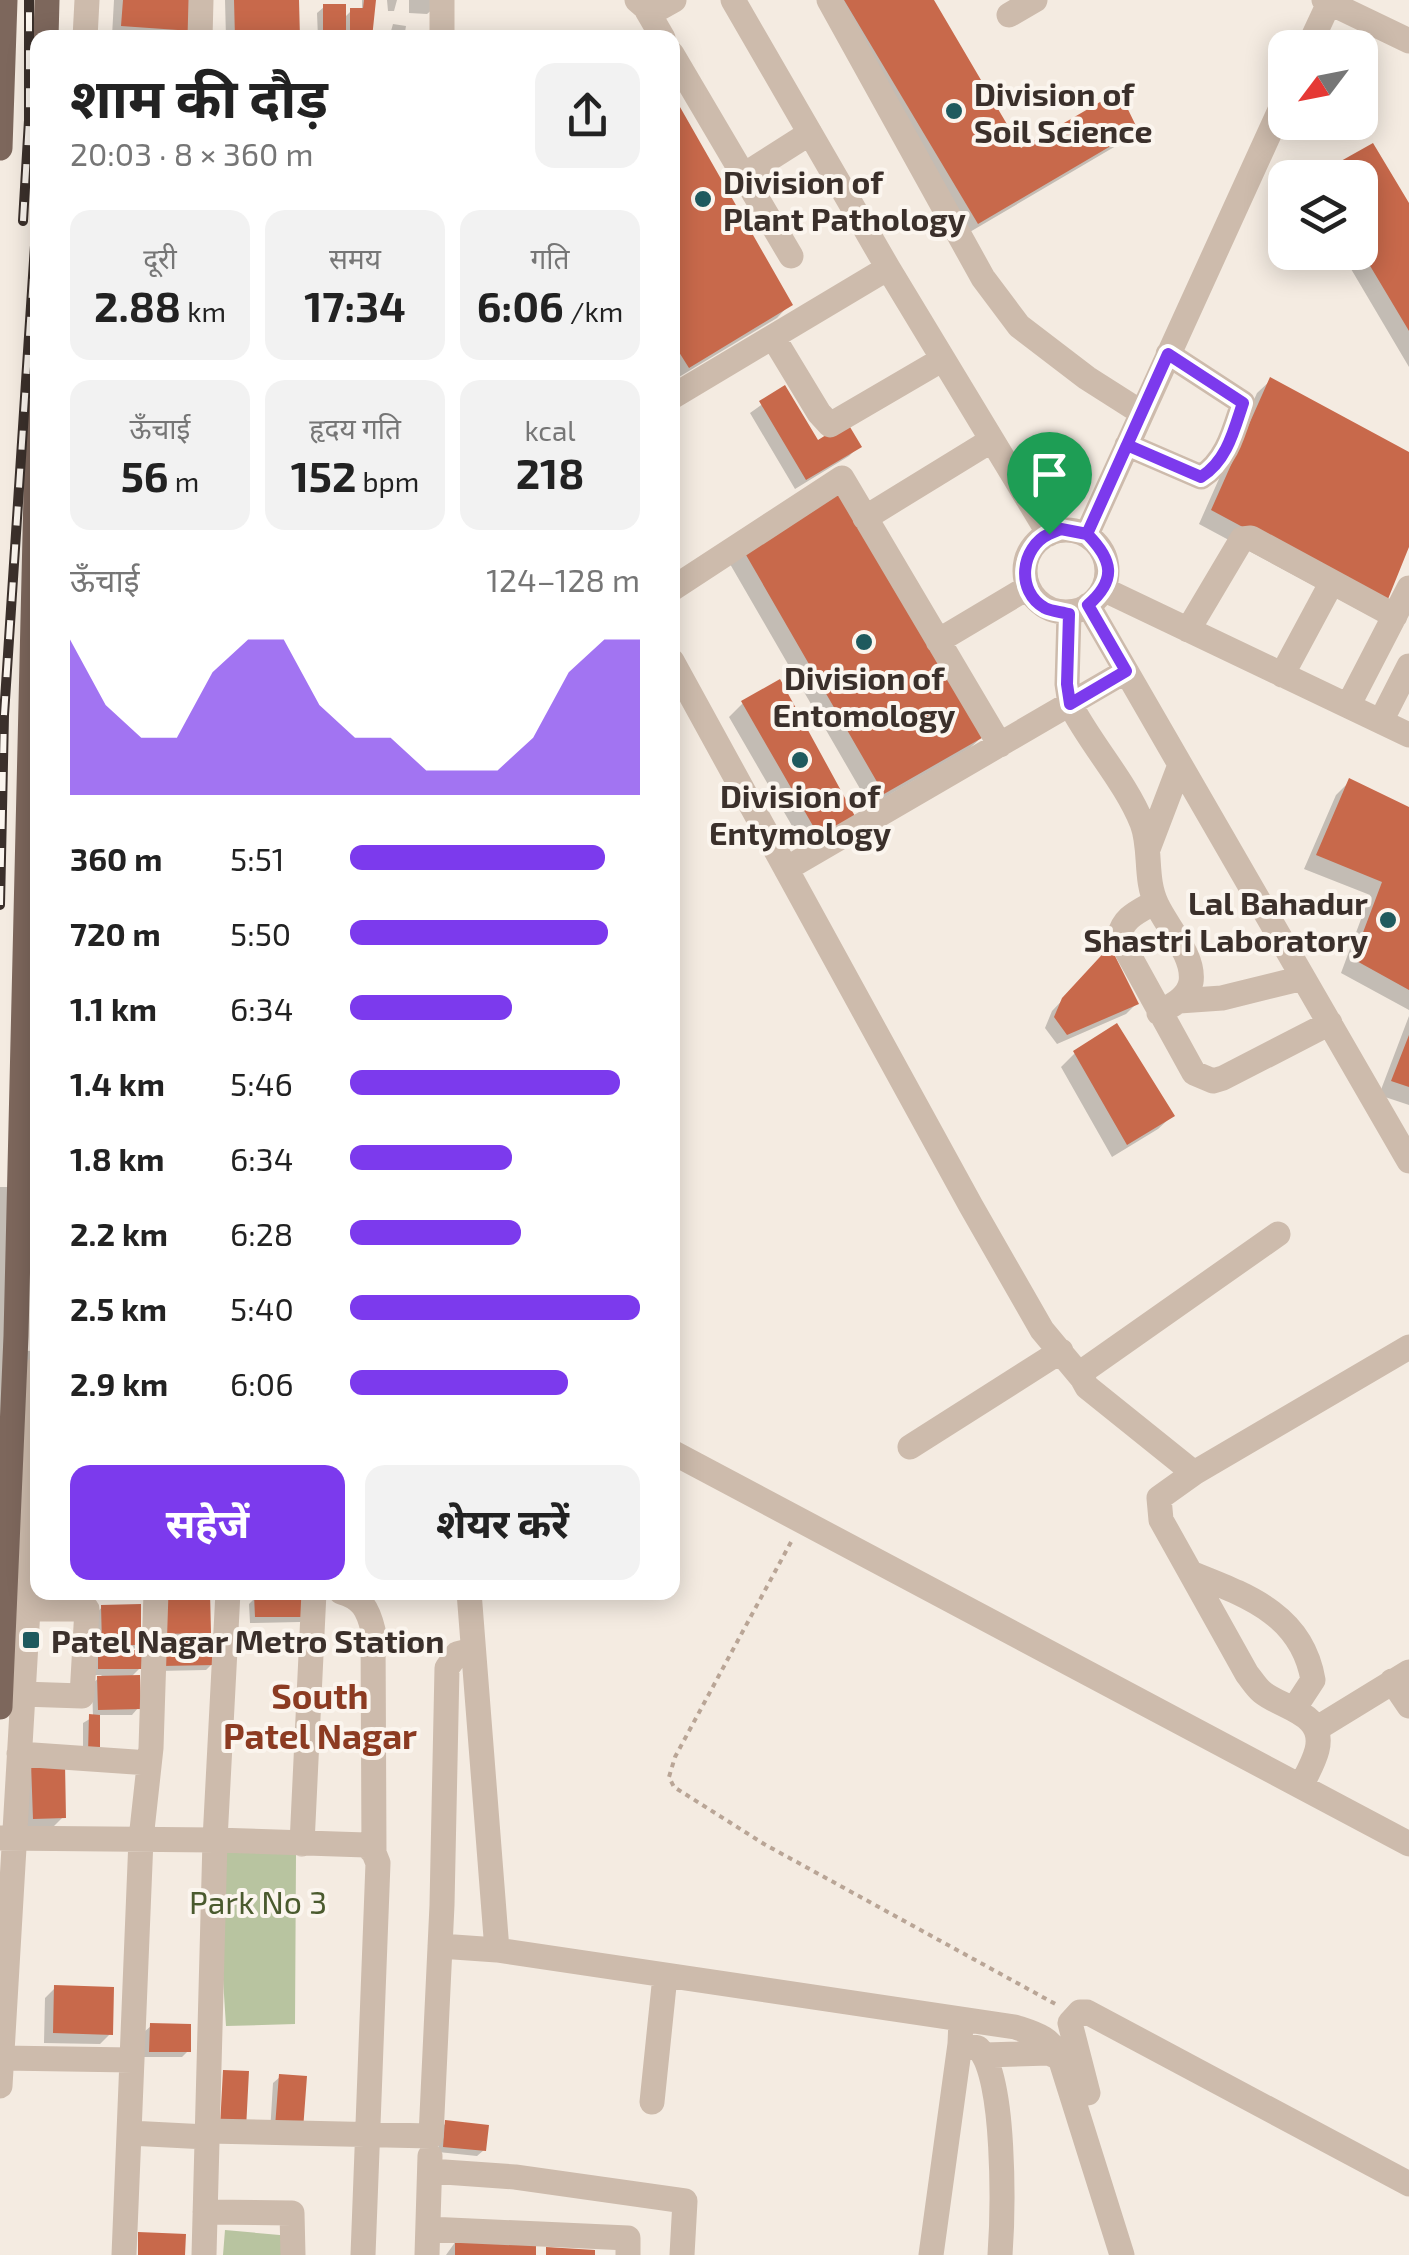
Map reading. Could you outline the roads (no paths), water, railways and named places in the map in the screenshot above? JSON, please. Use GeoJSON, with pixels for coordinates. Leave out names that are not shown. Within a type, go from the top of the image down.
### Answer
{"type":"FeatureCollection","features":[{"type":"Feature","properties":{"kind":"main road"},"geometry":{"type":"LineString","coordinates":[[0,148],[6,0]]}},
{"type":"Feature","properties":{"kind":"main road"},"geometry":{"type":"LineString","coordinates":[[46,30],[47,0]]}},
{"type":"Feature","properties":{"kind":"main road"},"geometry":{"type":"LineString","coordinates":[[11,1700],[16,1336],[30,955]]}},
{"type":"Feature","properties":{"kind":"street"},"geometry":{"type":"LineString","coordinates":[[85,30],[86,0]]}},
{"type":"Feature","properties":{"kind":"street"},"geometry":{"type":"LineString","coordinates":[[200,30],[201,0]]}},
{"type":"Feature","properties":{"kind":"street"},"geometry":{"type":"LineString","coordinates":[[442,0],[442,30]]}},
{"type":"Feature","properties":{"kind":"street"},"geometry":{"type":"LineString","coordinates":[[658,30],[643,7],[674,0]]}},
{"type":"Feature","properties":{"kind":"street"},"geometry":{"type":"LineString","coordinates":[[733,0],[888,268],[1049,534]]}},
{"type":"Feature","properties":{"kind":"street"},"geometry":{"type":"LineString","coordinates":[[829,0],[983,278],[1019,326],[1087,378],[1142,413]]}},
{"type":"Feature","properties":{"kind":"street"},"geometry":{"type":"LineString","coordinates":[[1009,15],[1036,0]]}},
{"type":"Feature","properties":{"kind":"street"},"geometry":{"type":"LineString","coordinates":[[1315,30],[1326,2],[1409,41]]}},
{"type":"Feature","properties":{"kind":"street"},"geometry":{"type":"LineString","coordinates":[[680,67],[791,256]]}},
{"type":"Feature","properties":{"kind":"street"},"geometry":{"type":"LineString","coordinates":[[744,175],[810,134]]}},
{"type":"Feature","properties":{"kind":"street"},"geometry":{"type":"LineString","coordinates":[[1087,534],[1268,136]]}},
{"type":"Feature","properties":{"kind":"street"},"geometry":{"type":"LineString","coordinates":[[680,392],[888,268]]}},
{"type":"Feature","properties":{"kind":"street"},"geometry":{"type":"LineString","coordinates":[[773,337],[818,413],[830,425],[943,359]]}},
{"type":"Feature","properties":{"kind":"street"},"geometry":{"type":"LineString","coordinates":[[1127,445],[1201,477],[1230,444],[1243,403],[1168,354]]}},
{"type":"Feature","properties":{"kind":"street"},"geometry":{"type":"LineString","coordinates":[[865,518],[992,440]]}},
{"type":"Feature","properties":{"kind":"street"},"geometry":{"type":"LineString","coordinates":[[680,584],[842,478],[1000,745]]}},
{"type":"Feature","properties":{"kind":"street"},"geometry":{"type":"LineString","coordinates":[[1169,1007],[1188,989],[1192,978],[1189,963],[1155,902],[1148,878],[1146,834],[1138,814],[1070,704],[1067,684],[1087,603],[1109,569],[1102,549],[1087,534],[1061,529],[1038,539],[1024,562],[1027,588],[1044,608],[1087,603],[1188,630],[1409,735]]}},
{"type":"Feature","properties":{"kind":"street"},"geometry":{"type":"LineString","coordinates":[[1188,630],[1242,539],[1250,538],[1395,616]]}},
{"type":"Feature","properties":{"kind":"street"},"geometry":{"type":"LineString","coordinates":[[1282,675],[1332,582]]}},
{"type":"Feature","properties":{"kind":"street"},"geometry":{"type":"LineString","coordinates":[[938,642],[1027,588]]}},
{"type":"Feature","properties":{"kind":"street"},"geometry":{"type":"LineString","coordinates":[[1348,706],[1409,588]]}},
{"type":"Feature","properties":{"kind":"street"},"geometry":{"type":"LineString","coordinates":[[1087,603],[1409,1161]]}},
{"type":"Feature","properties":{"kind":"street"},"geometry":{"type":"LineString","coordinates":[[1380,721],[1409,666]]}},
{"type":"Feature","properties":{"kind":"street"},"geometry":{"type":"LineString","coordinates":[[786,869],[1126,671]]}},
{"type":"Feature","properties":{"kind":"street"},"geometry":{"type":"LineString","coordinates":[[680,677],[1042,1330],[1087,1387],[1194,1472]]}},
{"type":"Feature","properties":{"kind":"street"},"geometry":{"type":"LineString","coordinates":[[1146,854],[1180,764]]}},
{"type":"Feature","properties":{"kind":"street"},"geometry":{"type":"LineString","coordinates":[[1155,902],[1128,918],[1119,937],[1169,1007],[1194,1073],[1214,1082],[1330,1023]]}},
{"type":"Feature","properties":{"kind":"street"},"geometry":{"type":"LineString","coordinates":[[1169,1007],[1303,978]]}},
{"type":"Feature","properties":{"kind":"street"},"geometry":{"type":"LineString","coordinates":[[1082,1378],[1086,1369],[1278,1234]]}},
{"type":"Feature","properties":{"kind":"street"},"geometry":{"type":"LineString","coordinates":[[1301,1786],[1317,1751],[1319,1734],[1313,1723],[1260,1690],[1191,1573],[1158,1508],[1159,1498],[1194,1472],[1409,1347]]}},
{"type":"Feature","properties":{"kind":"street"},"geometry":{"type":"LineString","coordinates":[[910,1447],[1061,1352]]}},
{"type":"Feature","properties":{"kind":"street"},"geometry":{"type":"LineString","coordinates":[[680,1456],[1409,1844]]}},
{"type":"Feature","properties":{"kind":"street"},"geometry":{"type":"LineString","coordinates":[[1191,1573],[1252,1597],[1276,1613],[1310,1657],[1313,1680],[1294,1709]]}},
{"type":"Feature","properties":{"kind":"street"},"geometry":{"type":"LineString","coordinates":[[0,2086],[7,1838],[19,1754],[11,1700],[28,1609],[30,1575]]}},
{"type":"Feature","properties":{"kind":"street"},"geometry":{"type":"LineString","coordinates":[[124,2255],[141,1839],[149,1763],[156,1600]]}},
{"type":"Feature","properties":{"kind":"street"},"geometry":{"type":"LineString","coordinates":[[204,2255],[215,1840],[228,1600]]}},
{"type":"Feature","properties":{"kind":"street"},"geometry":{"type":"LineString","coordinates":[[302,1844],[314,1600]]}},
{"type":"Feature","properties":{"kind":"street"},"geometry":{"type":"LineString","coordinates":[[360,1600],[369,1612],[373,1630],[374,1852],[378,1863],[363,2255]]}},
{"type":"Feature","properties":{"kind":"street"},"geometry":{"type":"LineString","coordinates":[[470,1600],[497,1950]]}},
{"type":"Feature","properties":{"kind":"street"},"geometry":{"type":"LineString","coordinates":[[11,1700],[82,1696],[87,1609],[28,1609]]}},
{"type":"Feature","properties":{"kind":"street"},"geometry":{"type":"LineString","coordinates":[[427,2255],[447,1668],[458,1654],[473,1650]]}},
{"type":"Feature","properties":{"kind":"street"},"geometry":{"type":"LineString","coordinates":[[1316,1729],[1400,1676],[1409,1706]]}},
{"type":"Feature","properties":{"kind":"street"},"geometry":{"type":"LineString","coordinates":[[19,1754],[149,1763]]}},
{"type":"Feature","properties":{"kind":"street"},"geometry":{"type":"LineString","coordinates":[[7,1838],[215,1840],[366,1846],[374,1852]]}},
{"type":"Feature","properties":{"kind":"street"},"geometry":{"type":"LineString","coordinates":[[440,1946],[497,1950],[664,1976],[960,2032],[1015,2028],[1042,2036],[1053,2043],[1060,2058],[1122,2255]]}},
{"type":"Feature","properties":{"kind":"street"},"geometry":{"type":"LineString","coordinates":[[652,2102],[664,1976]]}},
{"type":"Feature","properties":{"kind":"street"},"geometry":{"type":"LineString","coordinates":[[1135,2255],[1071,2033],[1074,2015],[1087,2012],[1409,2184]]}},
{"type":"Feature","properties":{"kind":"street"},"geometry":{"type":"LineString","coordinates":[[960,2032],[985,2055],[1001,2135],[1004,2204],[1000,2255]]}},
{"type":"Feature","properties":{"kind":"street"},"geometry":{"type":"LineString","coordinates":[[931,2255],[960,2032]]}},
{"type":"Feature","properties":{"kind":"street"},"geometry":{"type":"LineString","coordinates":[[985,2055],[1049,2053],[1060,2058]]}},
{"type":"Feature","properties":{"kind":"street"},"geometry":{"type":"LineString","coordinates":[[2,2058],[132,2060]]}},
{"type":"Feature","properties":{"kind":"street"},"geometry":{"type":"LineString","coordinates":[[129,2134],[431,2136]]}},
{"type":"Feature","properties":{"kind":"street"},"geometry":{"type":"LineString","coordinates":[[430,2172],[515,2177],[685,2201],[682,2255]]}},
{"type":"Feature","properties":{"kind":"street"},"geometry":{"type":"LineString","coordinates":[[205,2212],[292,2213],[293,2255]]}},
{"type":"Feature","properties":{"kind":"street"},"geometry":{"type":"LineString","coordinates":[[428,2229],[628,2238],[628,2255]]}},
{"type":"Feature","properties":{"kind":"railway"},"geometry":{"type":"LineString","coordinates":[[23,221],[29,120],[29,0]]}},
{"type":"Feature","properties":{"kind":"railway"},"geometry":{"type":"LineString","coordinates":[[0,905],[4,715],[30,321]]}},
{"type":"Feature","properties":{"kind":"place","name":"Division of Soil Science"},"geometry":{"type":"Point","coordinates":[954,111]}},
{"type":"Feature","properties":{"kind":"place","name":"Division of Plant Pathology"},"geometry":{"type":"Point","coordinates":[703,199]}},
{"type":"Feature","properties":{"kind":"place","name":"Division of Entomology"},"geometry":{"type":"Point","coordinates":[864,642]}},
{"type":"Feature","properties":{"kind":"place","name":"Division of Entymology"},"geometry":{"type":"Point","coordinates":[800,760]}},
{"type":"Feature","properties":{"kind":"place","name":"Lal Bahadur Shastri Laboratory"},"geometry":{"type":"Point","coordinates":[1388,920]}},
{"type":"Feature","properties":{"kind":"place","name":"Patel Nagar Metro Station"},"geometry":{"type":"Point","coordinates":[31,1640]}},
{"type":"Feature","properties":{"kind":"district","name":"South Patel Nagar"},"geometry":{"type":"Point","coordinates":[320,1715]}},
{"type":"Feature","properties":{"kind":"park label","name":"Park No 3"},"geometry":{"type":"Point","coordinates":[258,1901]}}]}
